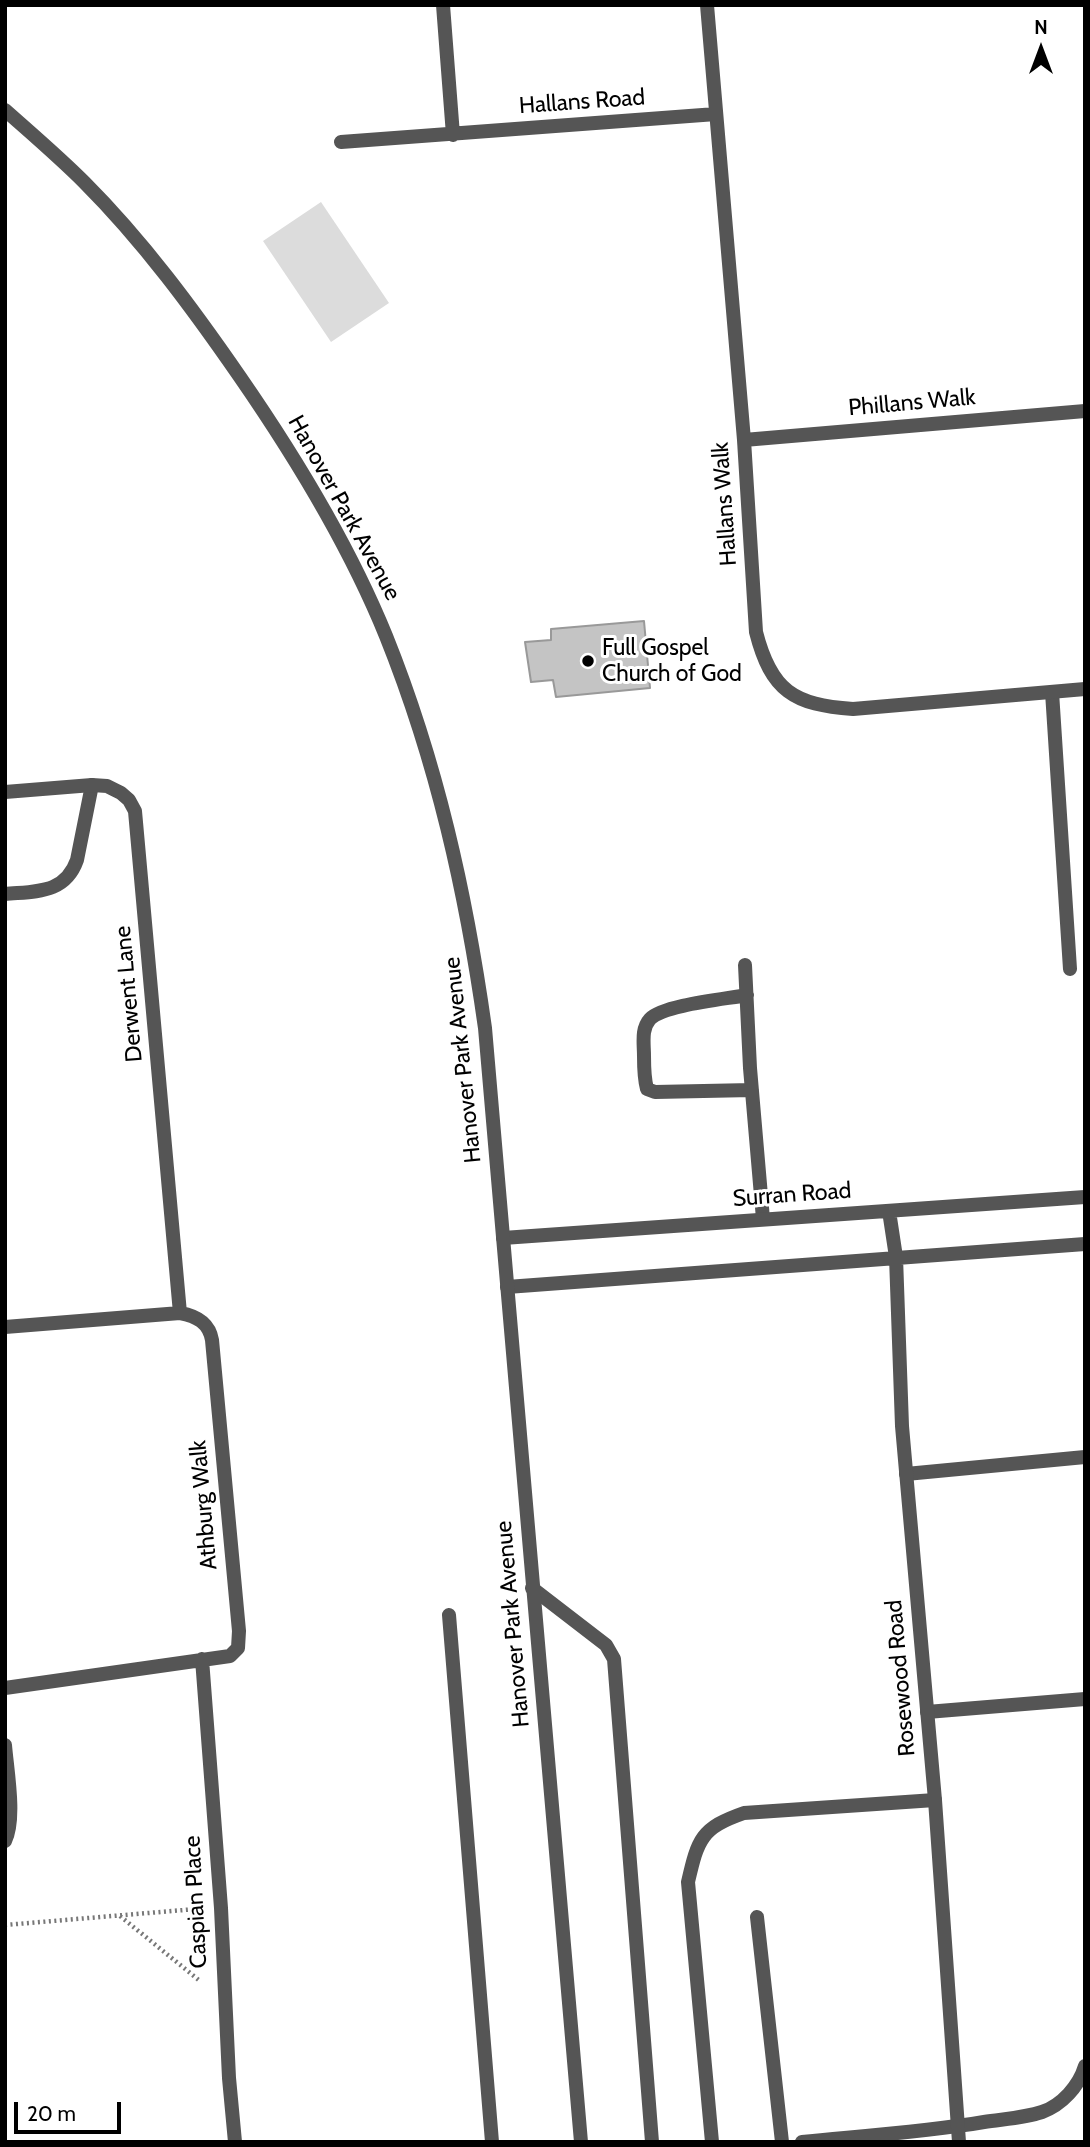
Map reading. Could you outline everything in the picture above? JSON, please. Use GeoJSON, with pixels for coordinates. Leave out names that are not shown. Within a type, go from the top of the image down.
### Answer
{"type":"FeatureCollection","features":[{"type":"Feature","properties":{"kind":"street"},"geometry":{"type":"LineString","coordinates":[[432,5],[444,20]]}},
{"type":"Feature","properties":{"kind":"street"},"geometry":{"type":"LineString","coordinates":[[443,5],[453,135]]}},
{"type":"Feature","properties":{"kind":"street","name":"Hallans Walk"},"geometry":{"type":"LineString","coordinates":[[707,5],[744,440],[756,632],[762,657],[786,691],[805,702],[826,707],[853,709],[1085,689]]}},
{"type":"Feature","properties":{"kind":"street","name":"Hanover Park Avenue"},"geometry":{"type":"LineString","coordinates":[[5,110],[58,157],[117,217],[215,340],[264,411],[352,563],[380,624],[428,754],[469,922],[485,1028],[581,2142]]}},
{"type":"Feature","properties":{"kind":"street","name":"Hallans Road"},"geometry":{"type":"LineString","coordinates":[[341,142],[716,114]]}},
{"type":"Feature","properties":{"kind":"street","name":"Phillans Walk"},"geometry":{"type":"LineString","coordinates":[[744,440],[1085,411]]}},
{"type":"Feature","properties":{"kind":"street"},"geometry":{"type":"LineString","coordinates":[[1052,692],[1070,969]]}},
{"type":"Feature","properties":{"kind":"street"},"geometry":{"type":"LineString","coordinates":[[5,894],[54,887],[65,881],[73,871],[92,785]]}},
{"type":"Feature","properties":{"kind":"street","name":"Derwent Lane"},"geometry":{"type":"LineString","coordinates":[[5,792],[107,786],[129,800],[135,811],[180,1313]]}},
{"type":"Feature","properties":{"kind":"street"},"geometry":{"type":"LineString","coordinates":[[745,965],[763,1220]]}},
{"type":"Feature","properties":{"kind":"street"},"geometry":{"type":"LineString","coordinates":[[747,995],[682,1006],[657,1014],[649,1020],[643,1032],[645,1080],[648,1088],[655,1092],[752,1090]]}},
{"type":"Feature","properties":{"kind":"street","name":"Surran Road"},"geometry":{"type":"LineString","coordinates":[[503,1238],[1085,1197]]}},
{"type":"Feature","properties":{"kind":"street","name":"Rosewood Road"},"geometry":{"type":"LineString","coordinates":[[889,1211],[896,1257],[902,1426],[935,1800],[959,2142]]}},
{"type":"Feature","properties":{"kind":"street"},"geometry":{"type":"LineString","coordinates":[[507,1287],[1085,1244]]}},
{"type":"Feature","properties":{"kind":"street"},"geometry":{"type":"LineString","coordinates":[[5,1327],[180,1313]]}},
{"type":"Feature","properties":{"kind":"street","name":"Athburg Walk"},"geometry":{"type":"LineString","coordinates":[[5,1688],[230,1656],[235,1653],[239,1631],[211,1333],[196,1317],[180,1313]]}},
{"type":"Feature","properties":{"kind":"street"},"geometry":{"type":"LineString","coordinates":[[906,1474],[1085,1457]]}},
{"type":"Feature","properties":{"kind":"street"},"geometry":{"type":"LineString","coordinates":[[532,1588],[606,1645],[614,1659],[652,2142]]}},
{"type":"Feature","properties":{"kind":"street"},"geometry":{"type":"LineString","coordinates":[[449,1615],[492,2142]]}},
{"type":"Feature","properties":{"kind":"street","name":"Caspian Place"},"geometry":{"type":"LineString","coordinates":[[202,1659],[235,2142]]}},
{"type":"Feature","properties":{"kind":"street"},"geometry":{"type":"LineString","coordinates":[[927,1712],[1085,1699]]}},
{"type":"Feature","properties":{"kind":"street"},"geometry":{"type":"LineString","coordinates":[[5,1745],[10,1824],[5,1841]]}},
{"type":"Feature","properties":{"kind":"street"},"geometry":{"type":"LineString","coordinates":[[712,2142],[688,1882],[702,1837],[725,1820],[755,1811],[935,1800]]}},
{"type":"Feature","properties":{"kind":"street"},"geometry":{"type":"LineString","coordinates":[[757,1917],[782,2142]]}},
{"type":"Feature","properties":{"kind":"street"},"geometry":{"type":"LineString","coordinates":[[802,2142],[1027,2116],[1045,2111],[1064,2098],[1081,2078],[1085,2066]]}},
{"type":"Feature","properties":{"kind":"path"},"geometry":{"type":"LineString","coordinates":[[5,1925],[221,1909]]}},
{"type":"Feature","properties":{"kind":"path"},"geometry":{"type":"LineString","coordinates":[[120,1916],[204,1984],[223,1984]]}},
{"type":"Feature","properties":{"kind":"shaded area"},"geometry":{"type":"Polygon","coordinates":[[[321,202],[389,303],[331,342],[263,241],[321,202]]]}},
{"type":"Feature","properties":{"kind":"building","name":"Full Gospel Church of God"},"geometry":{"type":"Polygon","coordinates":[[[644,621],[650,688],[556,697],[553,680],[531,682],[525,642],[551,640],[551,629],[644,621]]]}},
{"type":"Feature","properties":{"kind":"place","name":"Full Gospel Church of God"},"geometry":{"type":"Point","coordinates":[588,661]}}]}
